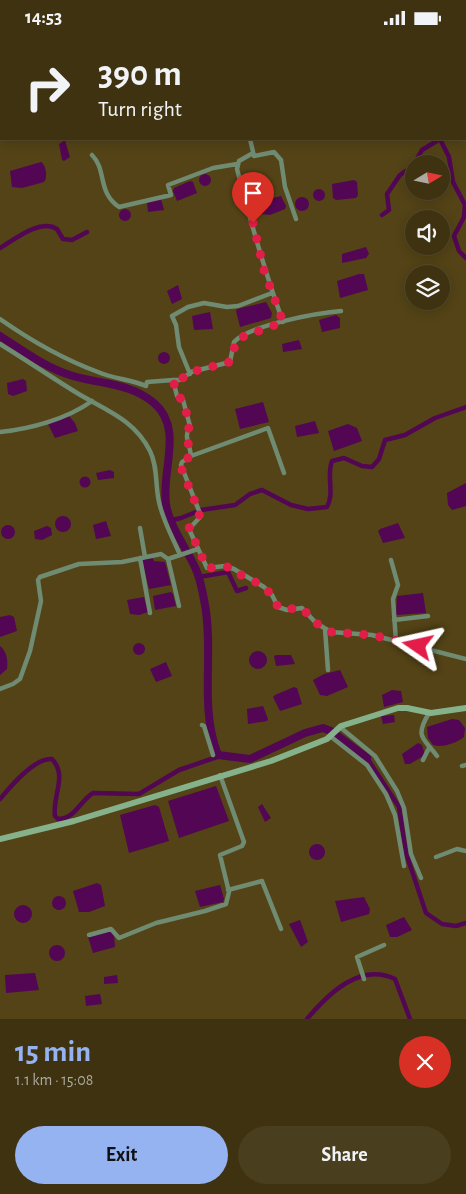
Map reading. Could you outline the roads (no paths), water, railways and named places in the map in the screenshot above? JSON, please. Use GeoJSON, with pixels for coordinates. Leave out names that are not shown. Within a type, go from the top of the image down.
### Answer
{"type":"FeatureCollection","features":[{"type":"Feature","properties":{"kind":"street"},"geometry":{"type":"LineString","coordinates":[[250,140],[253,153],[256,156],[274,152],[281,160],[285,187],[296,219]]}},
{"type":"Feature","properties":{"kind":"street"},"geometry":{"type":"LineString","coordinates":[[92,155],[97,161],[104,191],[119,207],[171,195],[168,185],[213,168],[237,164],[243,158],[253,153]]}},
{"type":"Feature","properties":{"kind":"street"},"geometry":{"type":"LineString","coordinates":[[237,164],[243,195],[258,241],[264,270],[283,322]]}},
{"type":"Feature","properties":{"kind":"street"},"geometry":{"type":"LineString","coordinates":[[190,373],[179,347],[176,325],[172,316],[188,307],[204,303],[227,307],[238,306],[272,293]]}},
{"type":"Feature","properties":{"kind":"street"},"geometry":{"type":"LineString","coordinates":[[0,319],[70,361],[101,374],[130,379],[146,386],[147,382],[180,380],[190,373],[230,362],[237,339],[283,322],[341,311]]}},
{"type":"Feature","properties":{"kind":"street"},"geometry":{"type":"LineString","coordinates":[[0,344],[92,401],[119,415],[136,429],[154,463],[160,506],[182,555]]}},
{"type":"Feature","properties":{"kind":"street"},"geometry":{"type":"LineString","coordinates":[[173,379],[177,396],[183,400],[190,423],[186,438],[191,456]]}},
{"type":"Feature","properties":{"kind":"street"},"geometry":{"type":"LineString","coordinates":[[0,432],[68,415],[92,401]]}},
{"type":"Feature","properties":{"kind":"street"},"geometry":{"type":"LineString","coordinates":[[284,473],[268,428],[191,456],[182,462],[180,465],[200,514],[189,528],[207,568],[225,566],[234,569],[264,587],[272,595],[278,607],[287,609],[302,608],[316,623],[325,629],[372,635],[396,642],[412,644],[438,654],[466,659]]}},
{"type":"Feature","properties":{"kind":"street"},"geometry":{"type":"LineString","coordinates":[[140,528],[150,613]]}},
{"type":"Feature","properties":{"kind":"street"},"geometry":{"type":"LineString","coordinates":[[168,559],[198,549]]}},
{"type":"Feature","properties":{"kind":"street"},"geometry":{"type":"LineString","coordinates":[[0,689],[13,685],[20,679],[30,651],[41,601],[38,579],[79,564],[122,562],[161,554],[168,559],[179,606]]}},
{"type":"Feature","properties":{"kind":"street"},"geometry":{"type":"LineString","coordinates":[[391,560],[398,585],[393,599],[396,642]]}},
{"type":"Feature","properties":{"kind":"street"},"geometry":{"type":"LineString","coordinates":[[394,620],[428,616]]}},
{"type":"Feature","properties":{"kind":"street"},"geometry":{"type":"LineString","coordinates":[[325,629],[328,670]]}},
{"type":"Feature","properties":{"kind":"street"},"geometry":{"type":"LineString","coordinates":[[0,839],[52,827],[144,801],[220,775],[271,761],[331,735],[339,728],[400,707],[429,713],[466,708]]}},
{"type":"Feature","properties":{"kind":"street"},"geometry":{"type":"LineString","coordinates":[[429,713],[421,733],[422,739],[437,756]]}},
{"type":"Feature","properties":{"kind":"street"},"geometry":{"type":"LineString","coordinates":[[202,725],[204,726],[213,755]]}},
{"type":"Feature","properties":{"kind":"street"},"geometry":{"type":"LineString","coordinates":[[339,728],[375,756],[396,791],[406,813],[411,854],[421,878]]}},
{"type":"Feature","properties":{"kind":"street"},"geometry":{"type":"LineString","coordinates":[[331,735],[367,765],[386,794],[395,815],[404,866]]}},
{"type":"Feature","properties":{"kind":"street"},"geometry":{"type":"LineString","coordinates":[[422,760],[429,748]]}},
{"type":"Feature","properties":{"kind":"street"},"geometry":{"type":"LineString","coordinates":[[89,935],[111,929],[119,938],[156,923],[205,911],[226,903],[228,890],[220,855],[242,846],[244,842],[220,775]]}},
{"type":"Feature","properties":{"kind":"street"},"geometry":{"type":"LineString","coordinates":[[436,857],[457,849],[466,851]]}},
{"type":"Feature","properties":{"kind":"street"},"geometry":{"type":"LineString","coordinates":[[228,890],[262,881],[281,929]]}},
{"type":"Feature","properties":{"kind":"street"},"geometry":{"type":"LineString","coordinates":[[364,979],[358,955],[384,945]]}},
{"type":"Feature","properties":{"kind":"waterway"},"geometry":{"type":"LineString","coordinates":[[419,155],[422,150],[438,140]]}},
{"type":"Feature","properties":{"kind":"waterway"},"geometry":{"type":"LineString","coordinates":[[440,140],[449,157],[453,182],[465,205],[464,217],[454,236],[459,251],[466,258]]}},
{"type":"Feature","properties":{"kind":"waterway"},"geometry":{"type":"LineString","coordinates":[[382,215],[389,210],[387,194],[400,175],[405,171]]}},
{"type":"Feature","properties":{"kind":"waterway"},"geometry":{"type":"LineString","coordinates":[[0,248],[27,231],[43,226],[57,229],[63,239],[72,240],[87,232]]}},
{"type":"Feature","properties":{"kind":"waterway"},"geometry":{"type":"LineString","coordinates":[[0,336],[35,359],[63,373],[135,391],[154,403],[163,413],[170,437],[165,491],[166,504],[175,530],[197,572],[203,592],[208,643],[209,718],[212,737],[218,755],[250,759],[305,733],[323,728],[331,731],[367,758]]}},
{"type":"Feature","properties":{"kind":"waterway"},"geometry":{"type":"LineString","coordinates":[[172,520],[201,510],[235,505],[250,494],[262,490],[291,505],[308,509],[327,507],[330,496],[330,467],[332,461],[344,458],[362,466],[372,467],[379,459],[385,440],[405,435],[435,418],[466,407]]}},
{"type":"Feature","properties":{"kind":"waterway"},"geometry":{"type":"LineString","coordinates":[[199,577],[228,572],[237,591],[246,588]]}},
{"type":"Feature","properties":{"kind":"waterway"},"geometry":{"type":"LineString","coordinates":[[0,799],[31,768],[38,763],[52,759],[59,772],[55,816],[58,819],[64,818],[73,813],[93,793],[139,794],[179,770],[220,756]]}},
{"type":"Feature","properties":{"kind":"waterway"},"geometry":{"type":"LineString","coordinates":[[367,758],[399,807],[406,853],[426,913],[442,924],[456,926],[466,923]]}},
{"type":"Feature","properties":{"kind":"waterway"},"geometry":{"type":"LineString","coordinates":[[307,1019],[325,1000],[346,983],[369,975],[382,975],[395,979],[410,1019]]}}]}
